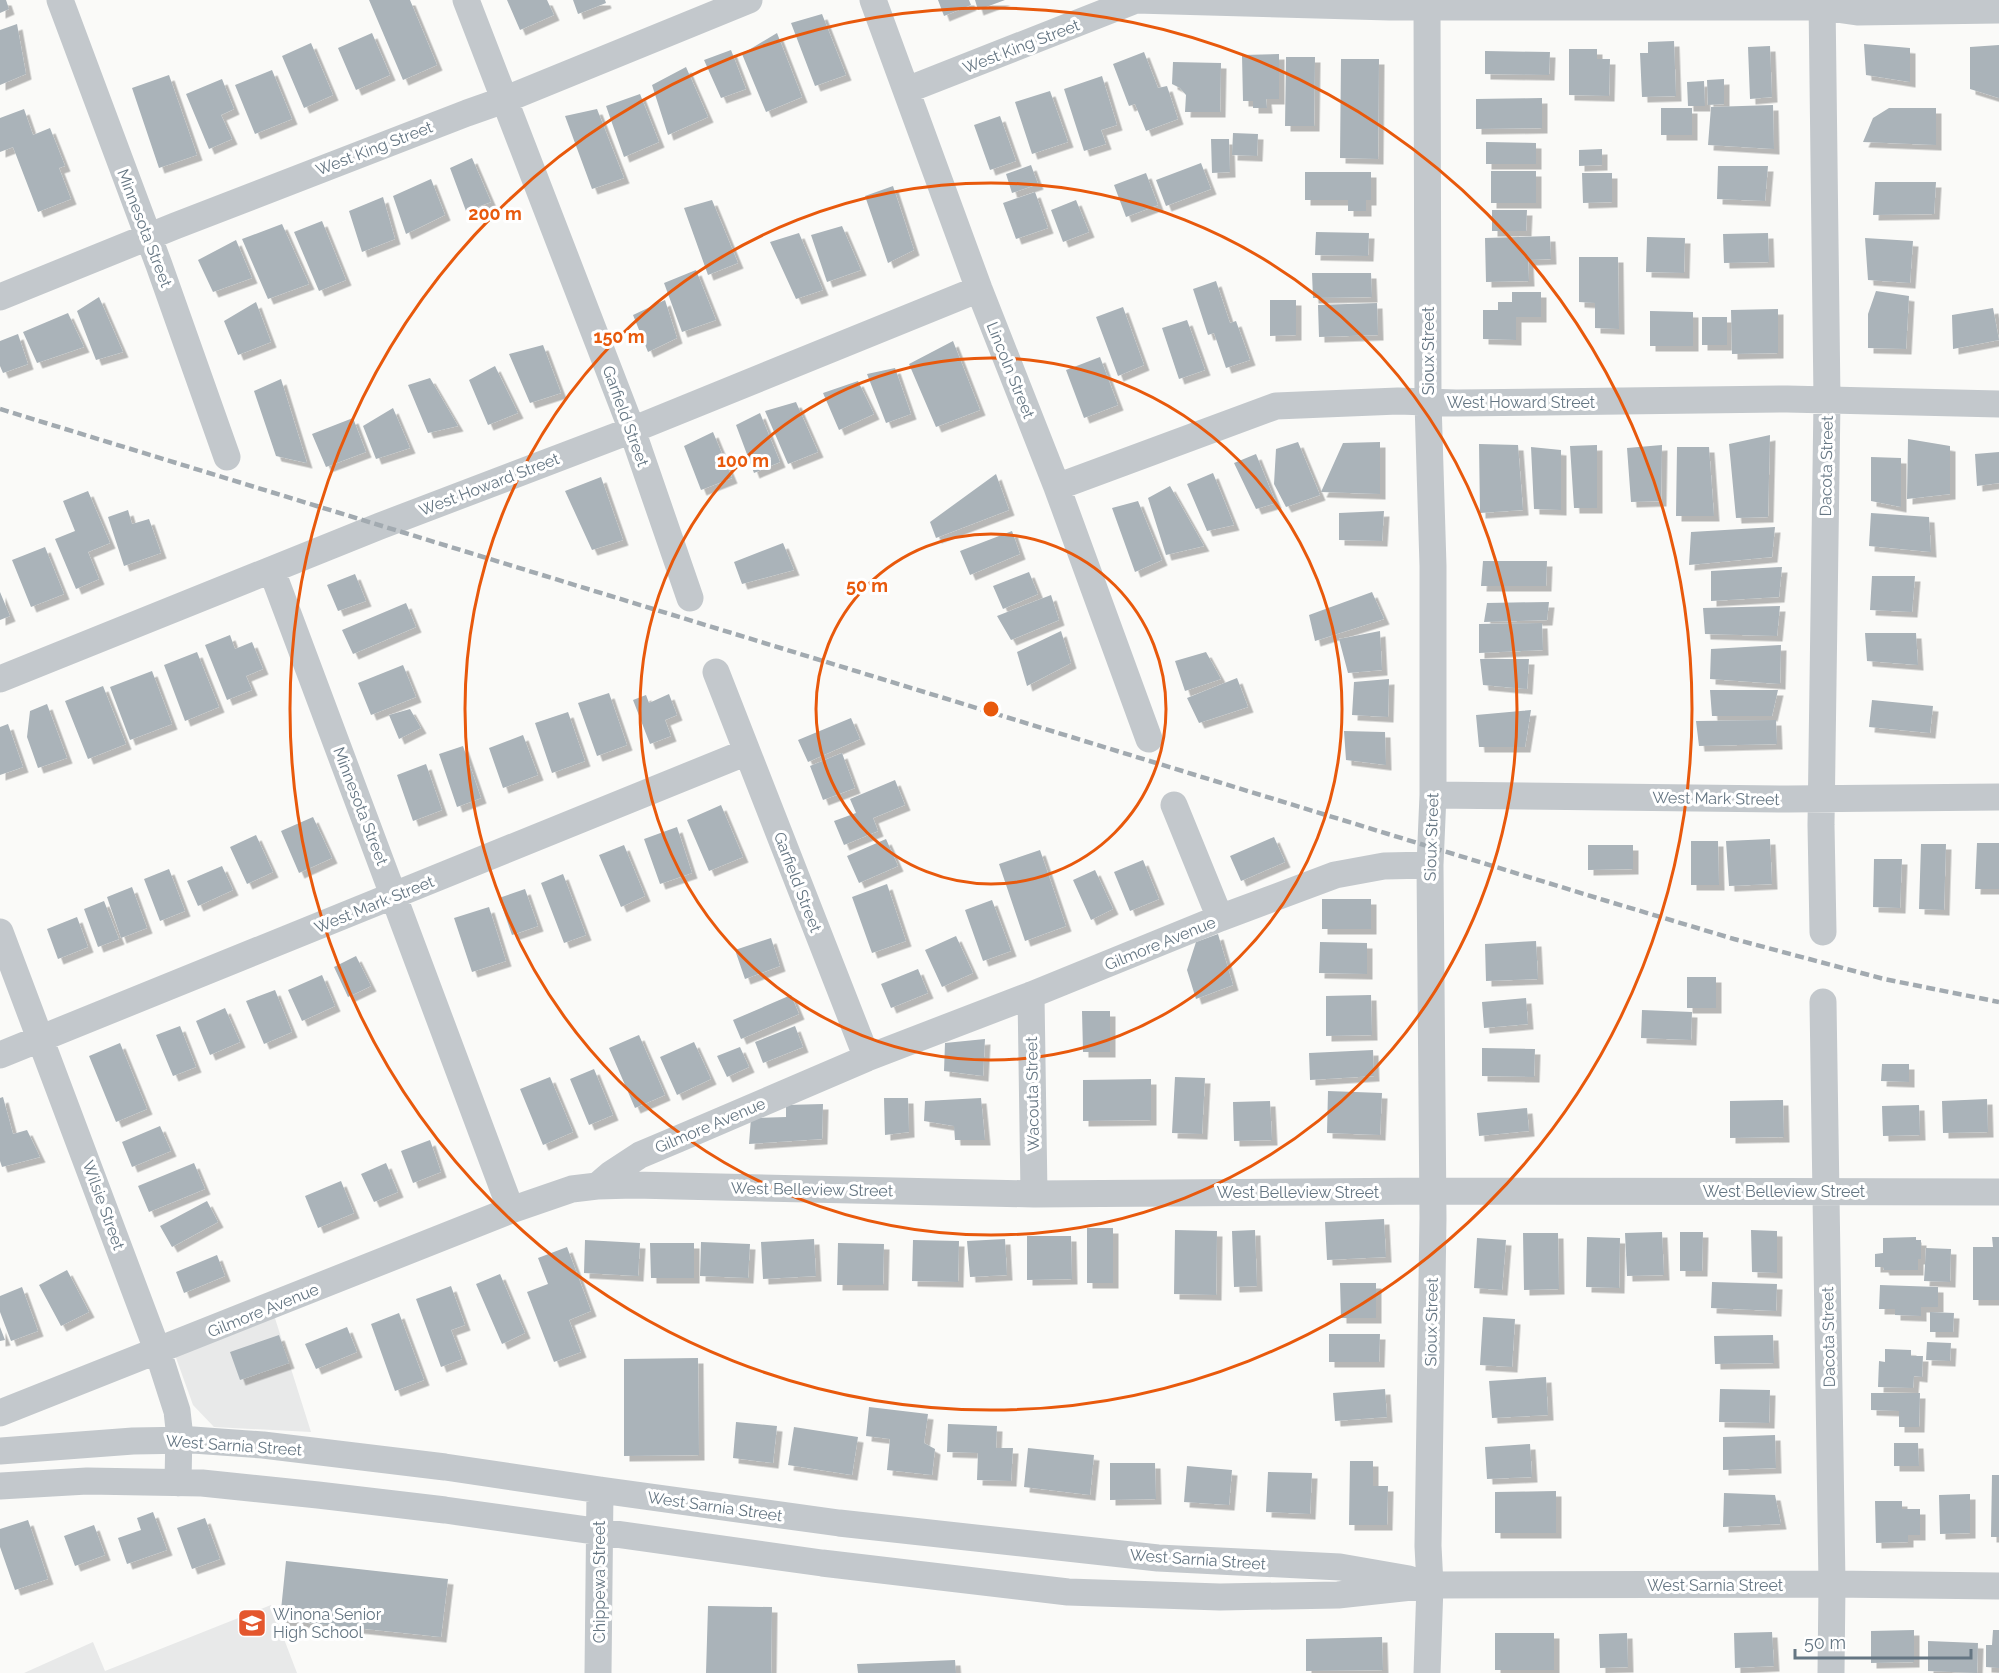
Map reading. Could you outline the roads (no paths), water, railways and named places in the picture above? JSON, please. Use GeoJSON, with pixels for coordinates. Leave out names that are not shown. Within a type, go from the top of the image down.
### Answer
{"type":"FeatureCollection","features":[{"type":"Feature","properties":{"kind":"street","name":"Minnesota Street"},"geometry":{"type":"LineString","coordinates":[[60,0],[149,237],[227,457]]}},
{"type":"Feature","properties":{"kind":"street","name":"Garfield Street"},"geometry":{"type":"LineString","coordinates":[[466,0],[632,430],[690,598]]}},
{"type":"Feature","properties":{"kind":"street","name":"West King Street"},"geometry":{"type":"LineString","coordinates":[[0,297],[504,100],[749,0]]}},
{"type":"Feature","properties":{"kind":"street","name":"Lincoln Street"},"geometry":{"type":"LineString","coordinates":[[873,0],[979,289],[1057,487],[1149,739]]}},
{"type":"Feature","properties":{"kind":"street","name":"West King Street"},"geometry":{"type":"LineString","coordinates":[[907,90],[1137,0],[1390,7],[1427,3],[1822,4],[1857,12],[1999,10]]}},
{"type":"Feature","properties":{"kind":"street","name":"Sioux Street"},"geometry":{"type":"LineString","coordinates":[[1427,3],[1428,402],[1433,566],[1433,795],[1430,865],[1433,1191],[1428,1546],[1430,1585],[1427,1673]]}},
{"type":"Feature","properties":{"kind":"street","name":"Dacota Street"},"geometry":{"type":"LineString","coordinates":[[1822,4],[1827,400],[1821,799],[1823,932]]}},
{"type":"Feature","properties":{"kind":"street","name":"West Howard Street"},"geometry":{"type":"LineString","coordinates":[[0,680],[380,526],[632,430],[979,289]]}},
{"type":"Feature","properties":{"kind":"street","name":"West Howard Street"},"geometry":{"type":"LineString","coordinates":[[1057,487],[1276,406],[1398,401],[1787,399],[1999,404]]}},
{"type":"Feature","properties":{"kind":"street","name":"Minnesota Street"},"geometry":{"type":"LineString","coordinates":[[272,571],[511,1210]]}},
{"type":"Feature","properties":{"kind":"street","name":"Garfield Street"},"geometry":{"type":"LineString","coordinates":[[716,672],[867,1058]]}},
{"type":"Feature","properties":{"kind":"street","name":"West Mark Street"},"geometry":{"type":"LineString","coordinates":[[0,1055],[747,752]]}},
{"type":"Feature","properties":{"kind":"street","name":"West Mark Street"},"geometry":{"type":"LineString","coordinates":[[1433,795],[1821,799],[1999,797]]}},
{"type":"Feature","properties":{"kind":"street"},"geometry":{"type":"LineString","coordinates":[[1174,805],[1220,918]]}},
{"type":"Feature","properties":{"kind":"street","name":"Gilmore Avenue"},"geometry":{"type":"LineString","coordinates":[[0,1413],[511,1210],[572,1189],[597,1186],[640,1155],[867,1058],[1031,995],[1220,918],[1335,875],[1384,866],[1430,865]]}},
{"type":"Feature","properties":{"kind":"street","name":"Wilsie Street"},"geometry":{"type":"LineString","coordinates":[[0,932],[158,1352],[177,1411],[178,1483]]}},
{"type":"Feature","properties":{"kind":"street","name":"Wacouta Street"},"geometry":{"type":"LineString","coordinates":[[1031,995],[1034,1194]]}},
{"type":"Feature","properties":{"kind":"street","name":"Dacota Street"},"geometry":{"type":"LineString","coordinates":[[1823,1002],[1832,1584],[1831,1673]]}},
{"type":"Feature","properties":{"kind":"street","name":"West Belleview Street"},"geometry":{"type":"LineString","coordinates":[[597,1186],[646,1185],[1034,1194],[1433,1191],[1999,1192]]}},
{"type":"Feature","properties":{"kind":"street","name":"West Sarnia Street"},"geometry":{"type":"LineString","coordinates":[[0,1451],[178,1440],[263,1445],[445,1467],[839,1522],[1158,1558],[1340,1567],[1400,1576],[1430,1585]]}},
{"type":"Feature","properties":{"kind":"street","name":"West Sarnia Street"},"geometry":{"type":"LineString","coordinates":[[0,1486],[87,1481],[178,1483],[329,1496],[822,1563],[1068,1592],[1220,1596],[1338,1595],[1430,1585],[1999,1586]]}},
{"type":"Feature","properties":{"kind":"street","name":"Chippewa Street"},"geometry":{"type":"LineString","coordinates":[[598,1673],[600,1490]]}},
{"type":"Feature","properties":{"kind":"railway"},"geometry":{"type":"LineString","coordinates":[[0,409],[1734,939],[1884,979],[1999,1002]]}},
{"type":"Feature","properties":{"kind":"place","name":"Winona Senior High School"},"geometry":{"type":"Point","coordinates":[252,1623]}}]}
